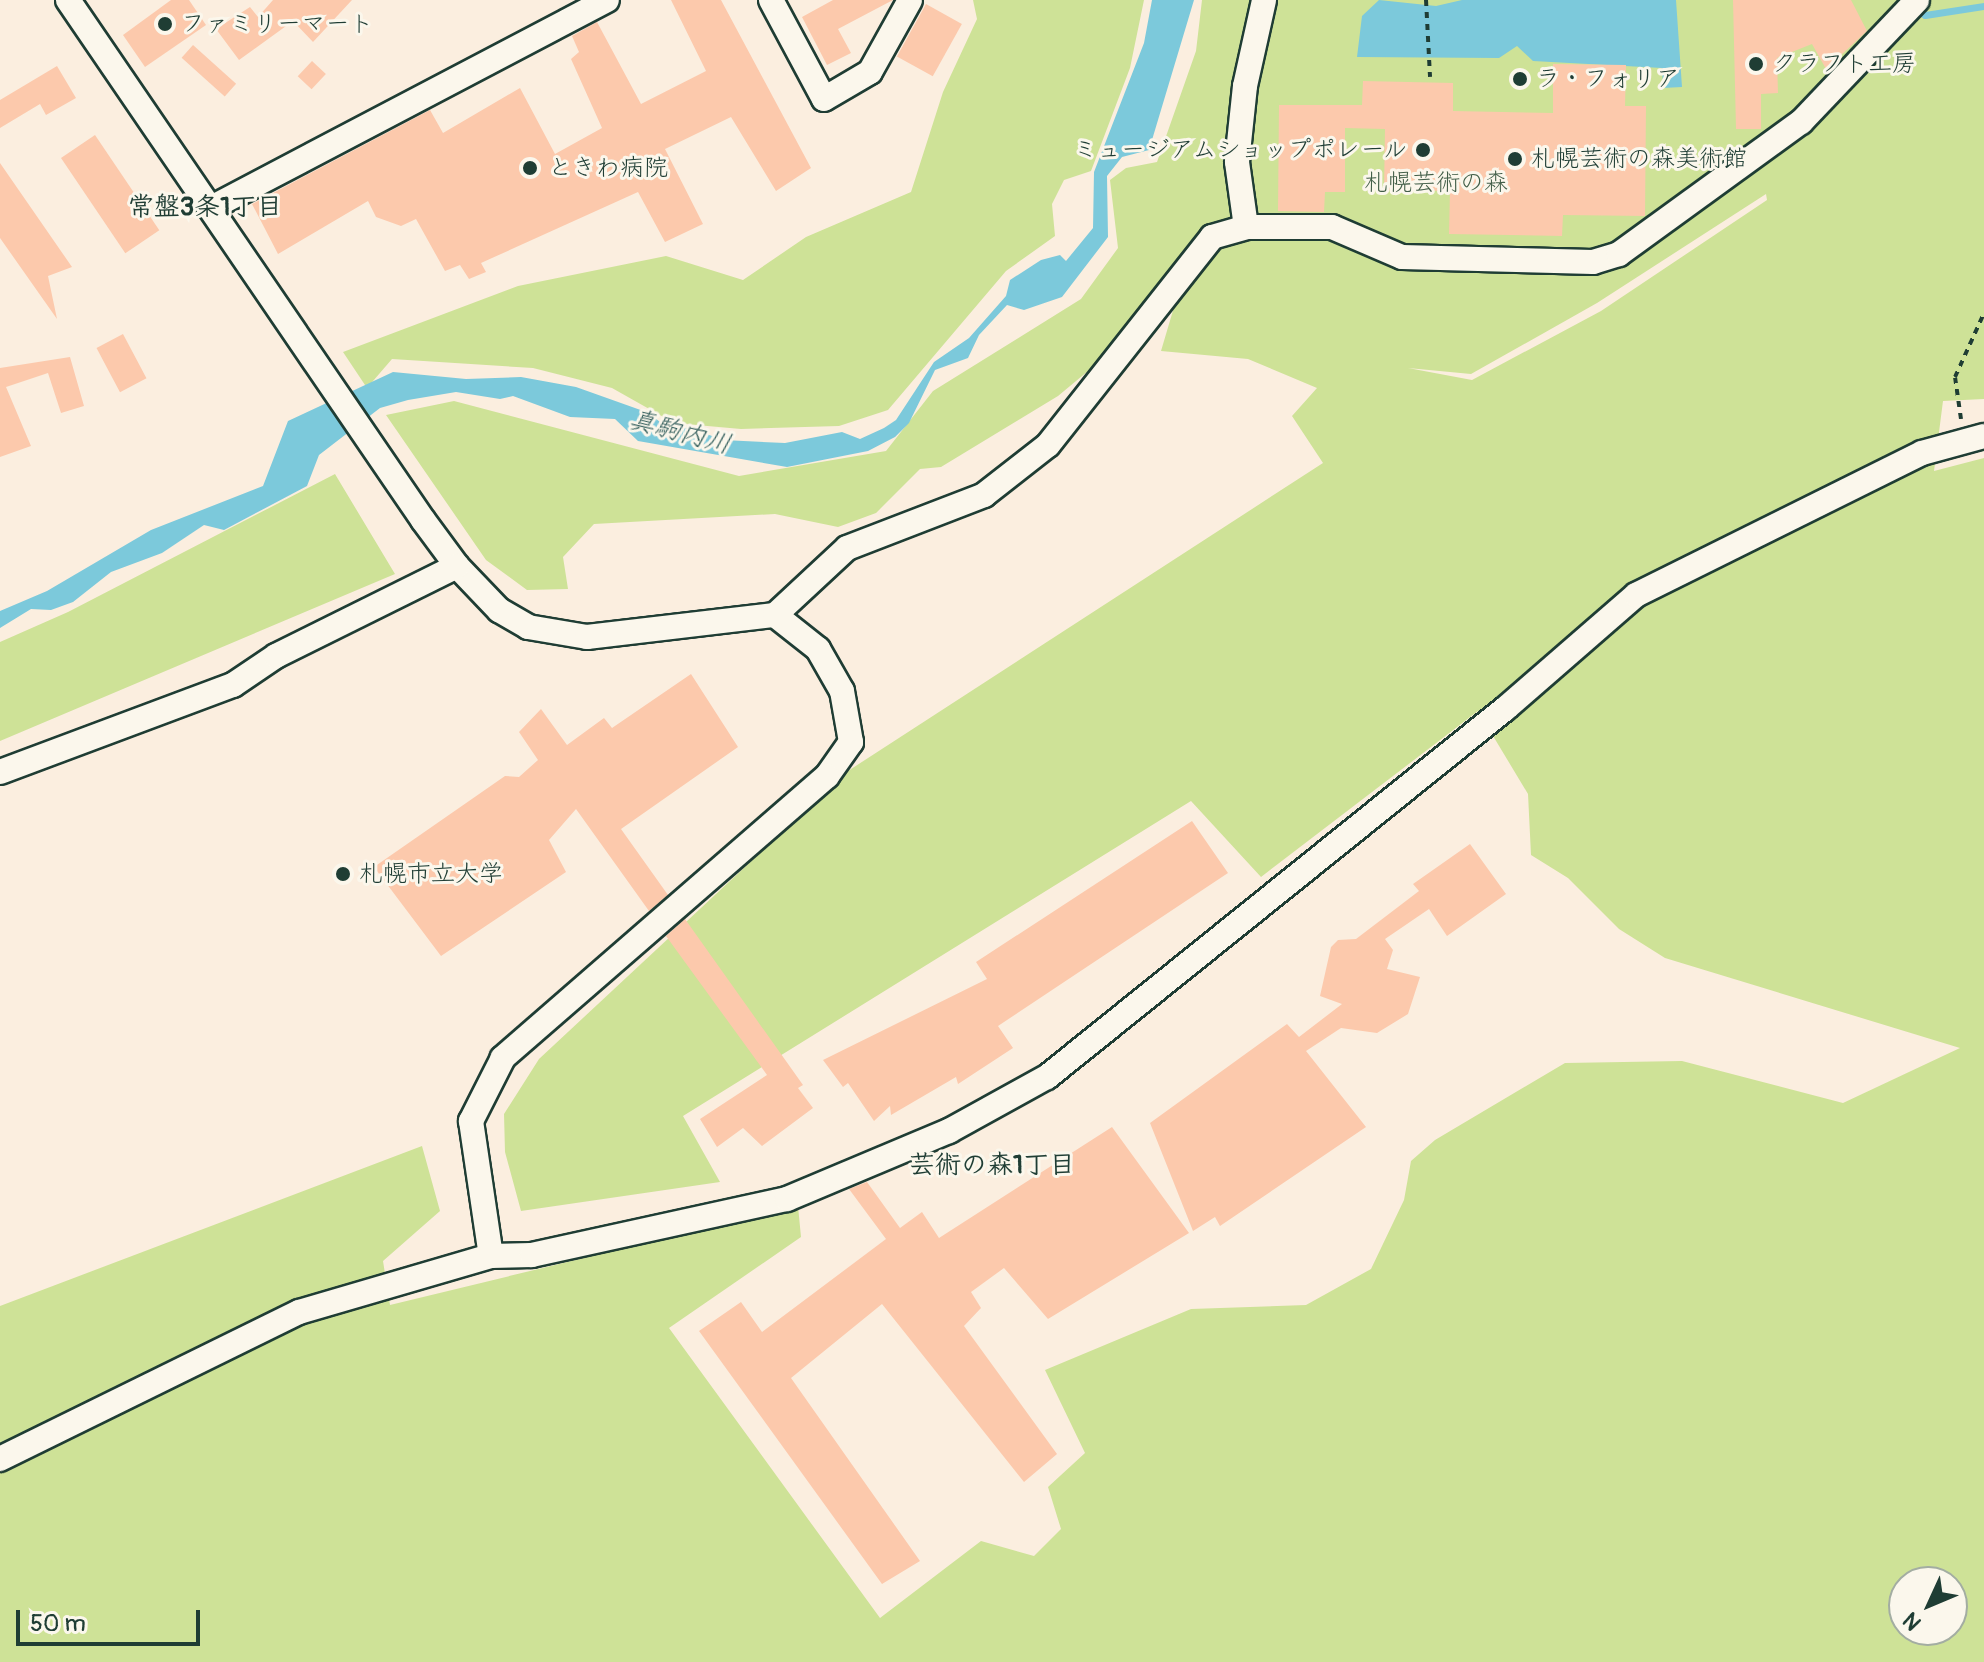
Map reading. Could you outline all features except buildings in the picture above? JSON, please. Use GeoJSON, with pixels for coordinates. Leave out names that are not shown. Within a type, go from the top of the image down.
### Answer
{"type":"FeatureCollection","features":[{"type":"Feature","properties":{"kind":"street"},"geometry":{"type":"LineString","coordinates":[[68,0],[457,566],[499,610],[528,627],[558,636],[587,637],[775,615],[847,548],[984,495],[1048,445],[1212,237],[1246,227],[1332,227],[1402,257],[1593,262],[1619,254],[1801,122],[1917,0]]}},
{"type":"Feature","properties":{"kind":"street"},"geometry":{"type":"LineString","coordinates":[[211,208],[607,0]]}},
{"type":"Feature","properties":{"kind":"street"},"geometry":{"type":"LineString","coordinates":[[771,0],[824,99],[870,72],[910,0]]}},
{"type":"Feature","properties":{"kind":"street"},"geometry":{"type":"LineString","coordinates":[[1246,227],[1237,162],[1245,86],[1264,0]]}},
{"type":"Feature","properties":{"kind":"street"},"geometry":{"type":"LineString","coordinates":[[0,1459],[299,1312],[491,1256],[532,1255],[787,1199],[961,1125],[1047,1077],[1506,708],[1636,595],[1922,453],[1974,438]]}},
{"type":"Feature","properties":{"kind":"street"},"geometry":{"type":"LineString","coordinates":[[0,772],[233,685],[276,656],[457,566]]}},
{"type":"Feature","properties":{"kind":"street"},"geometry":{"type":"LineString","coordinates":[[491,1256],[471,1121],[503,1058],[827,776],[851,742],[842,691],[818,649],[775,615]]}},
{"type":"Feature","properties":{"kind":"path"},"geometry":{"type":"LineString","coordinates":[[1426,0],[1430,77]]}},
{"type":"Feature","properties":{"kind":"path"},"geometry":{"type":"LineString","coordinates":[[1974,438],[1955,377],[1984,313]]}},
{"type":"Feature","properties":{"kind":"green space"},"geometry":{"type":"Polygon","coordinates":[[[973,0],[1144,0],[1130,68],[1091,171],[1064,180],[1052,204],[1055,236],[1006,271],[888,410],[839,426],[741,429],[674,423],[612,388],[533,368],[392,359],[367,388],[343,352],[518,286],[666,256],[743,280],[806,237],[911,192],[943,92],[977,19],[973,0]]]}},
{"type":"Feature","properties":{"kind":"green space","name":"札幌芸術の森"},"geometry":{"type":"Polygon","coordinates":[[[1202,0],[1984,0],[1984,399],[1943,401],[1934,471],[1984,458],[1984,1662],[0,1662],[0,1306],[422,1146],[440,1211],[383,1261],[390,1305],[798,1206],[801,1237],[669,1328],[880,1618],[981,1541],[1034,1556],[1061,1529],[1048,1487],[1085,1453],[1045,1370],[1191,1309],[1306,1305],[1371,1269],[1404,1200],[1411,1161],[1435,1140],[1565,1063],[1682,1061],[1843,1103],[1960,1048],[1665,958],[1619,929],[1568,878],[1531,855],[1528,794],[1478,711],[1261,877],[1191,801],[683,1116],[720,1182],[521,1211],[505,1152],[504,1114],[539,1059],[848,771],[1323,463],[1292,416],[1317,388],[1248,359],[1161,351],[1177,297],[1058,396],[941,467],[920,469],[876,513],[838,527],[775,514],[594,524],[563,557],[568,589],[527,590],[486,560],[386,415],[454,401],[739,476],[886,451],[933,391],[1081,299],[1118,248],[1110,180],[1126,168],[1157,162],[1196,51],[1202,0]],[[1766,194],[1597,303],[1471,374],[1408,368],[1472,380],[1601,311],[1767,200],[1766,194]]]}},
{"type":"Feature","properties":{"kind":"green space"},"geometry":{"type":"Polygon","coordinates":[[[335,474],[395,574],[0,741],[0,642],[68,612],[335,474]]]}},
{"type":"Feature","properties":{"kind":"water","name":"真駒内川"},"geometry":{"type":"Polygon","coordinates":[[[1152,0],[1194,0],[1149,150],[1122,157],[1107,176],[1108,237],[1062,297],[1024,310],[1007,305],[979,335],[968,358],[935,370],[909,423],[895,437],[868,451],[787,467],[638,441],[615,419],[570,417],[513,396],[500,399],[456,392],[408,400],[380,408],[319,455],[307,486],[224,530],[204,525],[162,553],[111,572],[73,602],[51,610],[31,609],[0,628],[0,611],[47,591],[151,530],[263,486],[288,421],[393,372],[466,379],[521,377],[576,387],[649,413],[666,427],[690,428],[723,440],[785,443],[842,432],[860,439],[884,428],[896,420],[934,362],[969,338],[1006,296],[1010,280],[1041,260],[1060,255],[1066,261],[1093,228],[1094,172],[1144,43],[1152,0]]]}},
{"type":"Feature","properties":{"kind":"water"},"geometry":{"type":"Polygon","coordinates":[[[1379,0],[1436,6],[1462,0],[1676,0],[1682,87],[1663,88],[1662,68],[1533,61],[1517,46],[1499,58],[1357,57],[1362,16],[1379,0]]]}},
{"type":"Feature","properties":{"kind":"waterway"},"geometry":{"type":"LineString","coordinates":[[1913,7],[1925,15],[1984,6]]}},
{"type":"Feature","properties":{"kind":"place","name":"ファミリーマート"},"geometry":{"type":"Point","coordinates":[165,24]}},
{"type":"Feature","properties":{"kind":"place","name":"クラフト工房"},"geometry":{"type":"Point","coordinates":[1756,64]}},
{"type":"Feature","properties":{"kind":"place","name":"ラ・フォリア"},"geometry":{"type":"Point","coordinates":[1520,79]}},
{"type":"Feature","properties":{"kind":"place","name":"ミュージアムショップポレール"},"geometry":{"type":"Point","coordinates":[1423,150]}},
{"type":"Feature","properties":{"kind":"place","name":"札幌芸術の森美術館"},"geometry":{"type":"Point","coordinates":[1515,159]}},
{"type":"Feature","properties":{"kind":"place","name":"ときわ病院"},"geometry":{"type":"Point","coordinates":[530,168]}},
{"type":"Feature","properties":{"kind":"place","name":"札幌市立大学"},"geometry":{"type":"Point","coordinates":[343,874]}},
{"type":"Feature","properties":{"kind":"district","name":"常盤3条1丁目"},"geometry":{"type":"Point","coordinates":[205,208]}},
{"type":"Feature","properties":{"kind":"district","name":"芸術の森1丁目"},"geometry":{"type":"Point","coordinates":[992,1166]}}]}
